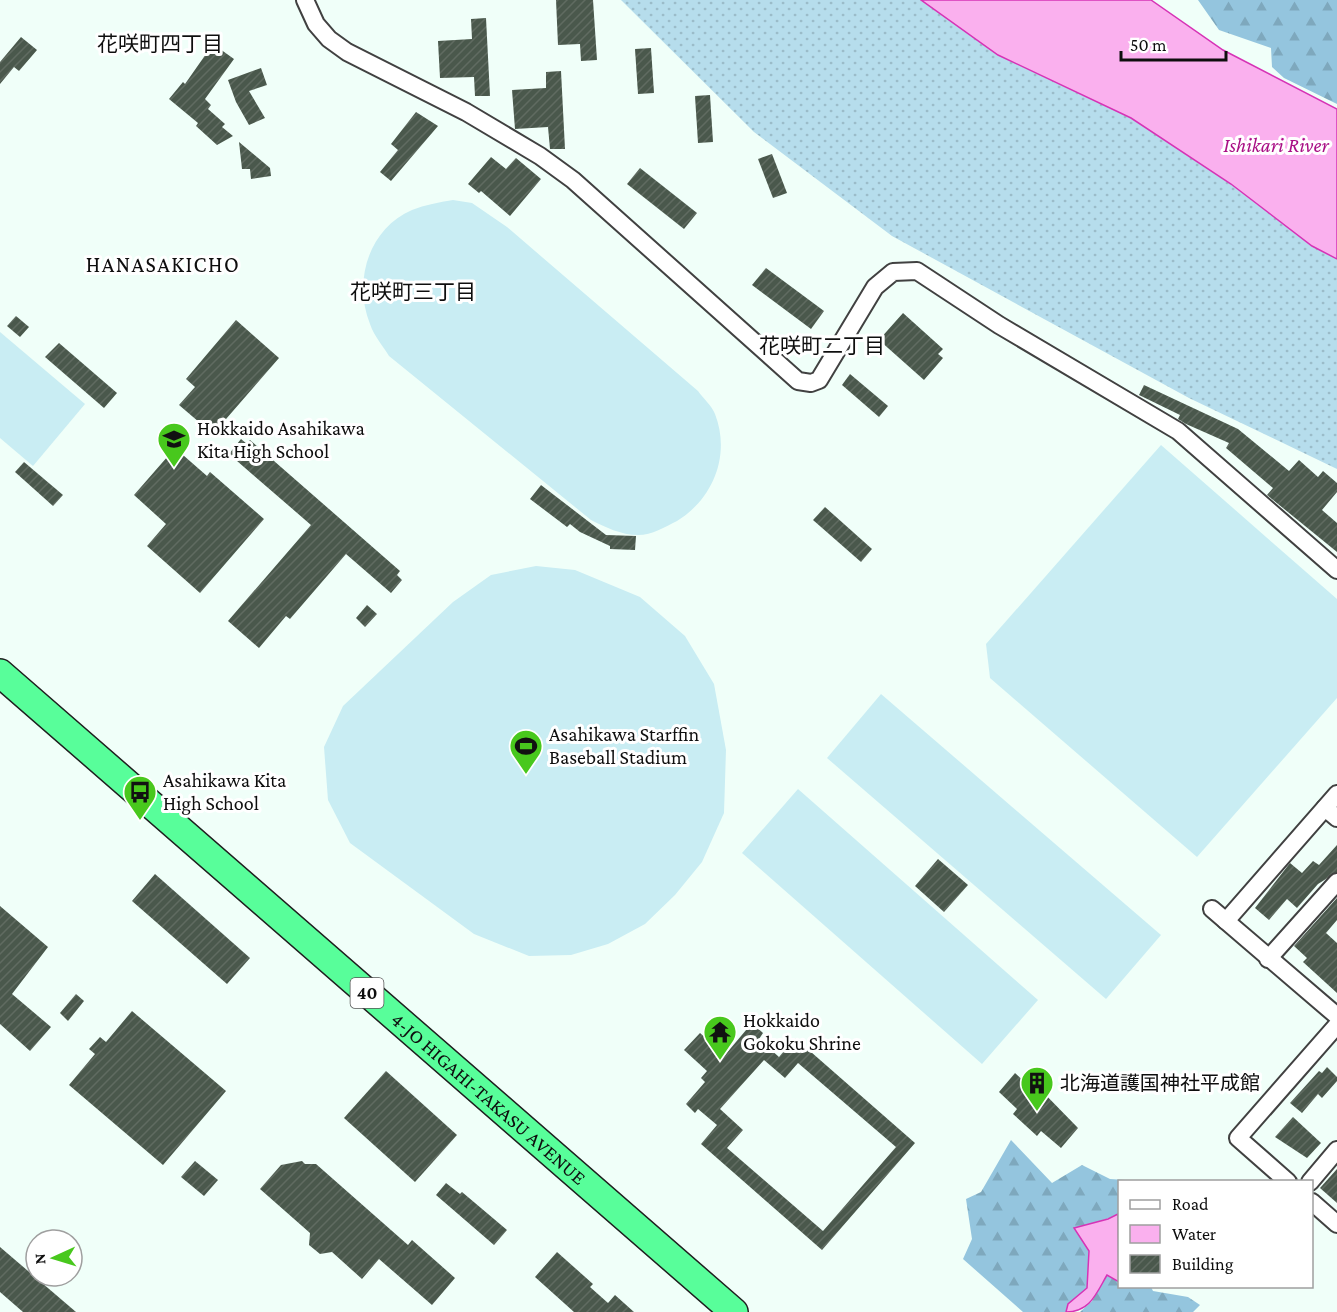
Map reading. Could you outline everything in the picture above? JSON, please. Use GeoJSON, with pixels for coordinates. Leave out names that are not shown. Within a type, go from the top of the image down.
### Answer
{"type":"FeatureCollection","features":[{"type":"Feature","properties":{"kind":"highway","name":"4-JO HIGAHI-TAKASU AVENUE"},"geometry":{"type":"LineString","coordinates":[[0,673],[734,1312]]}},
{"type":"Feature","properties":{"kind":"street"},"geometry":{"type":"LineString","coordinates":[[305,0],[316,24],[328,39],[347,52],[466,112],[540,156],[573,180],[798,381],[810,383],[819,380],[876,287],[893,272],[917,271],[999,325],[1178,431],[1337,570]]}},
{"type":"Feature","properties":{"kind":"street"},"geometry":{"type":"LineString","coordinates":[[1226,921],[1331,813],[1337,794]]}},
{"type":"Feature","properties":{"kind":"street"},"geometry":{"type":"LineString","coordinates":[[1268,959],[1337,882]]}},
{"type":"Feature","properties":{"kind":"street"},"geometry":{"type":"LineString","coordinates":[[1212,909],[1337,1016]]}},
{"type":"Feature","properties":{"kind":"street"},"geometry":{"type":"LineString","coordinates":[[1286,1180],[1238,1138],[1337,1025]]}},
{"type":"Feature","properties":{"kind":"street"},"geometry":{"type":"LineString","coordinates":[[1312,1180],[1337,1150]]}},
{"type":"Feature","properties":{"kind":"street"},"geometry":{"type":"LineString","coordinates":[[1313,1204],[1337,1224]]}},
{"type":"Feature","properties":{"kind":"shaded area"},"geometry":{"type":"Polygon","coordinates":[[[621,0],[921,0],[998,55],[1131,118],[1231,184],[1312,246],[1337,259],[1337,469],[1189,398],[892,236],[754,132],[621,0]]]}},
{"type":"Feature","properties":{"kind":"shaded area"},"geometry":{"type":"Polygon","coordinates":[[[453,200],[472,203],[507,227],[698,391],[712,408],[719,429],[720,460],[709,488],[690,512],[663,528],[643,535],[619,532],[591,520],[389,356],[374,333],[365,308],[364,274],[368,258],[384,230],[397,219],[417,208],[453,200]]]}},
{"type":"Feature","properties":{"kind":"shaded area"},"geometry":{"type":"Polygon","coordinates":[[[0,332],[85,404],[33,466],[0,438],[0,332]]]}},
{"type":"Feature","properties":{"kind":"shaded area"},"geometry":{"type":"Polygon","coordinates":[[[1161,445],[1337,599],[1337,698],[1197,857],[990,678],[986,644],[1161,445]]]}},
{"type":"Feature","properties":{"kind":"shaded area","name":"Asahikawa Starffin Baseball Stadium"},"geometry":{"type":"Polygon","coordinates":[[[536,566],[575,570],[640,597],[685,636],[714,684],[726,750],[724,813],[702,862],[675,895],[645,924],[608,944],[571,955],[529,956],[474,934],[350,843],[328,800],[324,747],[343,706],[453,602],[491,575],[536,566]]]}},
{"type":"Feature","properties":{"kind":"shaded area"},"geometry":{"type":"Polygon","coordinates":[[[881,694],[1161,935],[1106,999],[827,758],[881,694]]]}},
{"type":"Feature","properties":{"kind":"shaded area"},"geometry":{"type":"Polygon","coordinates":[[[798,789],[1038,1000],[982,1064],[742,853],[798,789]]]}},
{"type":"Feature","properties":{"kind":"green space"},"geometry":{"type":"Polygon","coordinates":[[[1198,0],[1337,0],[1337,104],[1284,78],[1272,67],[1271,48],[1219,30],[1198,0]]]}},
{"type":"Feature","properties":{"kind":"green space"},"geometry":{"type":"Polygon","coordinates":[[[1011,1140],[1052,1183],[1082,1165],[1110,1179],[1125,1180],[1118,1180],[1118,1215],[1097,1222],[1089,1251],[1087,1288],[1068,1304],[1066,1312],[1023,1312],[963,1259],[972,1239],[966,1199],[981,1192],[1011,1140]]]}},
{"type":"Feature","properties":{"kind":"green space"},"geometry":{"type":"Polygon","coordinates":[[[1107,1275],[1118,1281],[1118,1288],[1152,1288],[1153,1291],[1188,1297],[1200,1305],[1193,1312],[1080,1312],[1092,1301],[1107,1275]]]}},
{"type":"Feature","properties":{"kind":"water","name":"Ishikari River"},"geometry":{"type":"Polygon","coordinates":[[[921,0],[1151,0],[1223,50],[1337,109],[1337,259],[1312,246],[1231,184],[1131,118],[998,55],[921,0]]]}},
{"type":"Feature","properties":{"kind":"water"},"geometry":{"type":"Polygon","coordinates":[[[1118,1214],[1118,1281],[1107,1275],[1096,1295],[1087,1305],[1081,1309],[1066,1312],[1068,1304],[1087,1288],[1089,1251],[1074,1228],[1118,1214]]]}},
{"type":"Feature","properties":{"kind":"building"},"geometry":{"type":"Polygon","coordinates":[[[556,0],[593,0],[597,60],[581,61],[580,44],[558,45],[556,0]]]}},
{"type":"Feature","properties":{"kind":"building"},"geometry":{"type":"Polygon","coordinates":[[[486,18],[490,96],[475,96],[474,77],[440,78],[438,41],[472,39],[471,19],[486,18]]]}},
{"type":"Feature","properties":{"kind":"building"},"geometry":{"type":"Polygon","coordinates":[[[21,37],[37,50],[19,71],[14,67],[0,84],[0,62],[21,37]]]}},
{"type":"Feature","properties":{"kind":"building"},"geometry":{"type":"Polygon","coordinates":[[[213,44],[234,59],[205,99],[211,105],[208,109],[225,124],[222,127],[233,136],[217,145],[196,126],[198,123],[169,99],[183,82],[185,84],[213,44]]]}},
{"type":"Feature","properties":{"kind":"building"},"geometry":{"type":"Polygon","coordinates":[[[651,48],[654,93],[638,94],[635,49],[651,48]]]}},
{"type":"Feature","properties":{"kind":"building"},"geometry":{"type":"Polygon","coordinates":[[[261,68],[267,85],[249,91],[265,118],[249,125],[236,102],[228,80],[261,68]]]}},
{"type":"Feature","properties":{"kind":"building"},"geometry":{"type":"Polygon","coordinates":[[[561,71],[565,149],[550,149],[548,127],[515,129],[512,90],[546,88],[546,72],[561,71]]]}},
{"type":"Feature","properties":{"kind":"building"},"geometry":{"type":"Polygon","coordinates":[[[710,95],[713,142],[698,143],[695,96],[710,95]]]}},
{"type":"Feature","properties":{"kind":"building"},"geometry":{"type":"Polygon","coordinates":[[[416,112],[438,126],[391,181],[380,172],[398,150],[391,144],[416,112]]]}},
{"type":"Feature","properties":{"kind":"building"},"geometry":{"type":"Polygon","coordinates":[[[239,142],[270,168],[271,176],[251,179],[250,169],[242,169],[239,142]]]}},
{"type":"Feature","properties":{"kind":"building"},"geometry":{"type":"Polygon","coordinates":[[[772,154],[787,193],[773,198],[758,159],[772,154]]]}},
{"type":"Feature","properties":{"kind":"building"},"geometry":{"type":"Polygon","coordinates":[[[491,157],[506,169],[516,158],[541,179],[510,216],[481,191],[479,193],[468,184],[491,157]]]}},
{"type":"Feature","properties":{"kind":"building"},"geometry":{"type":"Polygon","coordinates":[[[640,168],[697,213],[684,229],[627,184],[640,168]]]}},
{"type":"Feature","properties":{"kind":"building"},"geometry":{"type":"Polygon","coordinates":[[[766,268],[824,311],[811,329],[752,285],[766,268]]]}},
{"type":"Feature","properties":{"kind":"building"},"geometry":{"type":"Polygon","coordinates":[[[903,313],[943,349],[938,354],[943,358],[924,380],[879,340],[903,313]]]}},
{"type":"Feature","properties":{"kind":"building"},"geometry":{"type":"Polygon","coordinates":[[[16,316],[29,327],[20,337],[7,326],[16,316]]]}},
{"type":"Feature","properties":{"kind":"building"},"geometry":{"type":"Polygon","coordinates":[[[236,320],[279,358],[213,434],[179,405],[195,387],[186,379],[236,320]]]}},
{"type":"Feature","properties":{"kind":"building"},"geometry":{"type":"Polygon","coordinates":[[[59,343],[117,393],[104,408],[45,357],[59,343]]]}},
{"type":"Feature","properties":{"kind":"building"},"geometry":{"type":"Polygon","coordinates":[[[850,374],[888,406],[879,417],[842,385],[850,374]]]}},
{"type":"Feature","properties":{"kind":"building"},"geometry":{"type":"Polygon","coordinates":[[[1144,385],[1238,429],[1289,471],[1299,460],[1318,477],[1323,471],[1337,483],[1337,492],[1322,510],[1337,523],[1337,552],[1267,495],[1273,488],[1226,448],[1229,443],[1186,424],[1178,419],[1180,415],[1139,395],[1144,385]]]}},
{"type":"Feature","properties":{"kind":"building","name":"Hokkaido Asahikawa Kita High School"},"geometry":{"type":"Polygon","coordinates":[[[241,439],[247,444],[250,440],[400,571],[397,575],[402,580],[391,593],[346,554],[290,619],[286,616],[259,648],[228,621],[311,525],[229,454],[241,439]]]}},
{"type":"Feature","properties":{"kind":"building"},"geometry":{"type":"Polygon","coordinates":[[[175,448],[207,476],[210,472],[264,519],[200,593],[147,546],[166,524],[134,495],[175,448]]]}},
{"type":"Feature","properties":{"kind":"building"},"geometry":{"type":"Polygon","coordinates":[[[24,462],[63,495],[53,506],[15,472],[24,462]]]}},
{"type":"Feature","properties":{"kind":"building"},"geometry":{"type":"Polygon","coordinates":[[[541,485],[606,535],[636,536],[635,550],[610,549],[610,546],[580,532],[570,524],[567,527],[530,499],[541,485]]]}},
{"type":"Feature","properties":{"kind":"building"},"geometry":{"type":"Polygon","coordinates":[[[825,507],[872,549],[861,562],[813,520],[825,507]]]}},
{"type":"Feature","properties":{"kind":"building"},"geometry":{"type":"Polygon","coordinates":[[[367,605],[377,614],[365,627],[356,618],[367,605]]]}},
{"type":"Feature","properties":{"kind":"building"},"geometry":{"type":"Polygon","coordinates":[[[1337,845],[1337,872],[1318,884],[1297,908],[1287,899],[1269,920],[1255,908],[1290,863],[1302,873],[1313,861],[1319,865],[1337,845]]]}},
{"type":"Feature","properties":{"kind":"building"},"geometry":{"type":"Polygon","coordinates":[[[938,859],[968,885],[944,912],[915,886],[938,859]]]}},
{"type":"Feature","properties":{"kind":"building"},"geometry":{"type":"Polygon","coordinates":[[[155,874],[250,958],[227,984],[132,901],[155,874]]]}},
{"type":"Feature","properties":{"kind":"building"},"geometry":{"type":"Polygon","coordinates":[[[1337,898],[1337,920],[1326,933],[1337,943],[1337,993],[1303,962],[1307,958],[1294,946],[1337,898]]]}},
{"type":"Feature","properties":{"kind":"building"},"geometry":{"type":"Polygon","coordinates":[[[0,906],[48,947],[12,994],[51,1027],[30,1051],[0,1024],[0,906]]]}},
{"type":"Feature","properties":{"kind":"building"},"geometry":{"type":"Polygon","coordinates":[[[76,994],[84,1001],[68,1021],[60,1013],[76,994]]]}},
{"type":"Feature","properties":{"kind":"building"},"geometry":{"type":"Polygon","coordinates":[[[132,1011],[226,1091],[163,1165],[69,1085],[95,1054],[89,1049],[100,1037],[106,1042],[132,1011]]]}},
{"type":"Feature","properties":{"kind":"building","name":"Hokkaido Gokoku Shrine"},"geometry":{"type":"Polygon","coordinates":[[[752,1023],[763,1033],[759,1039],[779,1057],[795,1038],[915,1143],[822,1250],[701,1144],[717,1125],[698,1109],[695,1113],[686,1104],[705,1082],[701,1078],[707,1071],[684,1050],[700,1033],[725,1055],[752,1023]],[[764,1060],[720,1109],[743,1130],[727,1148],[823,1231],[896,1147],[798,1063],[785,1078],[764,1060]]]}},
{"type":"Feature","properties":{"kind":"building"},"geometry":{"type":"Polygon","coordinates":[[[1327,1067],[1337,1077],[1337,1081],[1322,1098],[1318,1094],[1302,1113],[1290,1103],[1319,1071],[1322,1073],[1327,1067]]]}},
{"type":"Feature","properties":{"kind":"building"},"geometry":{"type":"Polygon","coordinates":[[[386,1071],[457,1135],[415,1182],[344,1118],[386,1071]]]}},
{"type":"Feature","properties":{"kind":"building","name":"北海道護国神社平成館"},"geometry":{"type":"Polygon","coordinates":[[[1015,1073],[1035,1091],[1038,1087],[1078,1128],[1061,1148],[1041,1131],[1037,1136],[1013,1114],[1017,1109],[999,1092],[1015,1073]]]}},
{"type":"Feature","properties":{"kind":"building"},"geometry":{"type":"Polygon","coordinates":[[[1293,1117],[1321,1143],[1307,1158],[1275,1137],[1293,1117]]]}},
{"type":"Feature","properties":{"kind":"building"},"geometry":{"type":"Polygon","coordinates":[[[195,1161],[218,1180],[204,1196],[181,1177],[195,1161]]]}},
{"type":"Feature","properties":{"kind":"building"},"geometry":{"type":"Polygon","coordinates":[[[302,1161],[305,1164],[316,1164],[408,1245],[412,1240],[455,1278],[432,1305],[379,1259],[362,1279],[332,1252],[320,1254],[309,1245],[310,1233],[260,1189],[281,1165],[302,1161]]]}},
{"type":"Feature","properties":{"kind":"building"},"geometry":{"type":"Polygon","coordinates":[[[1337,1169],[1337,1203],[1320,1188],[1337,1169]]]}},
{"type":"Feature","properties":{"kind":"building"},"geometry":{"type":"Polygon","coordinates":[[[446,1183],[460,1194],[462,1192],[507,1230],[494,1245],[436,1195],[446,1183]]]}},
{"type":"Feature","properties":{"kind":"building"},"geometry":{"type":"Polygon","coordinates":[[[0,1247],[24,1268],[24,1288],[48,1288],[76,1312],[23,1312],[0,1292],[0,1247]]]}},
{"type":"Feature","properties":{"kind":"building"},"geometry":{"type":"Polygon","coordinates":[[[557,1252],[593,1284],[590,1287],[608,1303],[615,1295],[634,1312],[574,1312],[535,1277],[557,1252]]]}},
{"type":"Feature","properties":{"kind":"place","name":"Hokkaido Asahikawa Kita High School"},"geometry":{"type":"Point","coordinates":[174,468]}},
{"type":"Feature","properties":{"kind":"place","name":"Asahikawa Starffin Baseball Stadium"},"geometry":{"type":"Point","coordinates":[526,775]}},
{"type":"Feature","properties":{"kind":"place","name":"Asahikawa Kita High School"},"geometry":{"type":"Point","coordinates":[140,821]}},
{"type":"Feature","properties":{"kind":"place","name":"Hokkaido Gokoku Shrine"},"geometry":{"type":"Point","coordinates":[720,1061]}},
{"type":"Feature","properties":{"kind":"place","name":"北海道護国神社平成館"},"geometry":{"type":"Point","coordinates":[1037,1112]}},
{"type":"Feature","properties":{"kind":"district","name":"花咲町四丁目"},"geometry":{"type":"Point","coordinates":[160,44]}},
{"type":"Feature","properties":{"kind":"district","name":"HANASAKICHO"},"geometry":{"type":"Point","coordinates":[163,264]}},
{"type":"Feature","properties":{"kind":"district","name":"花咲町三丁目"},"geometry":{"type":"Point","coordinates":[413,292]}},
{"type":"Feature","properties":{"kind":"district","name":"花咲町二丁目"},"geometry":{"type":"Point","coordinates":[822,346]}}]}
